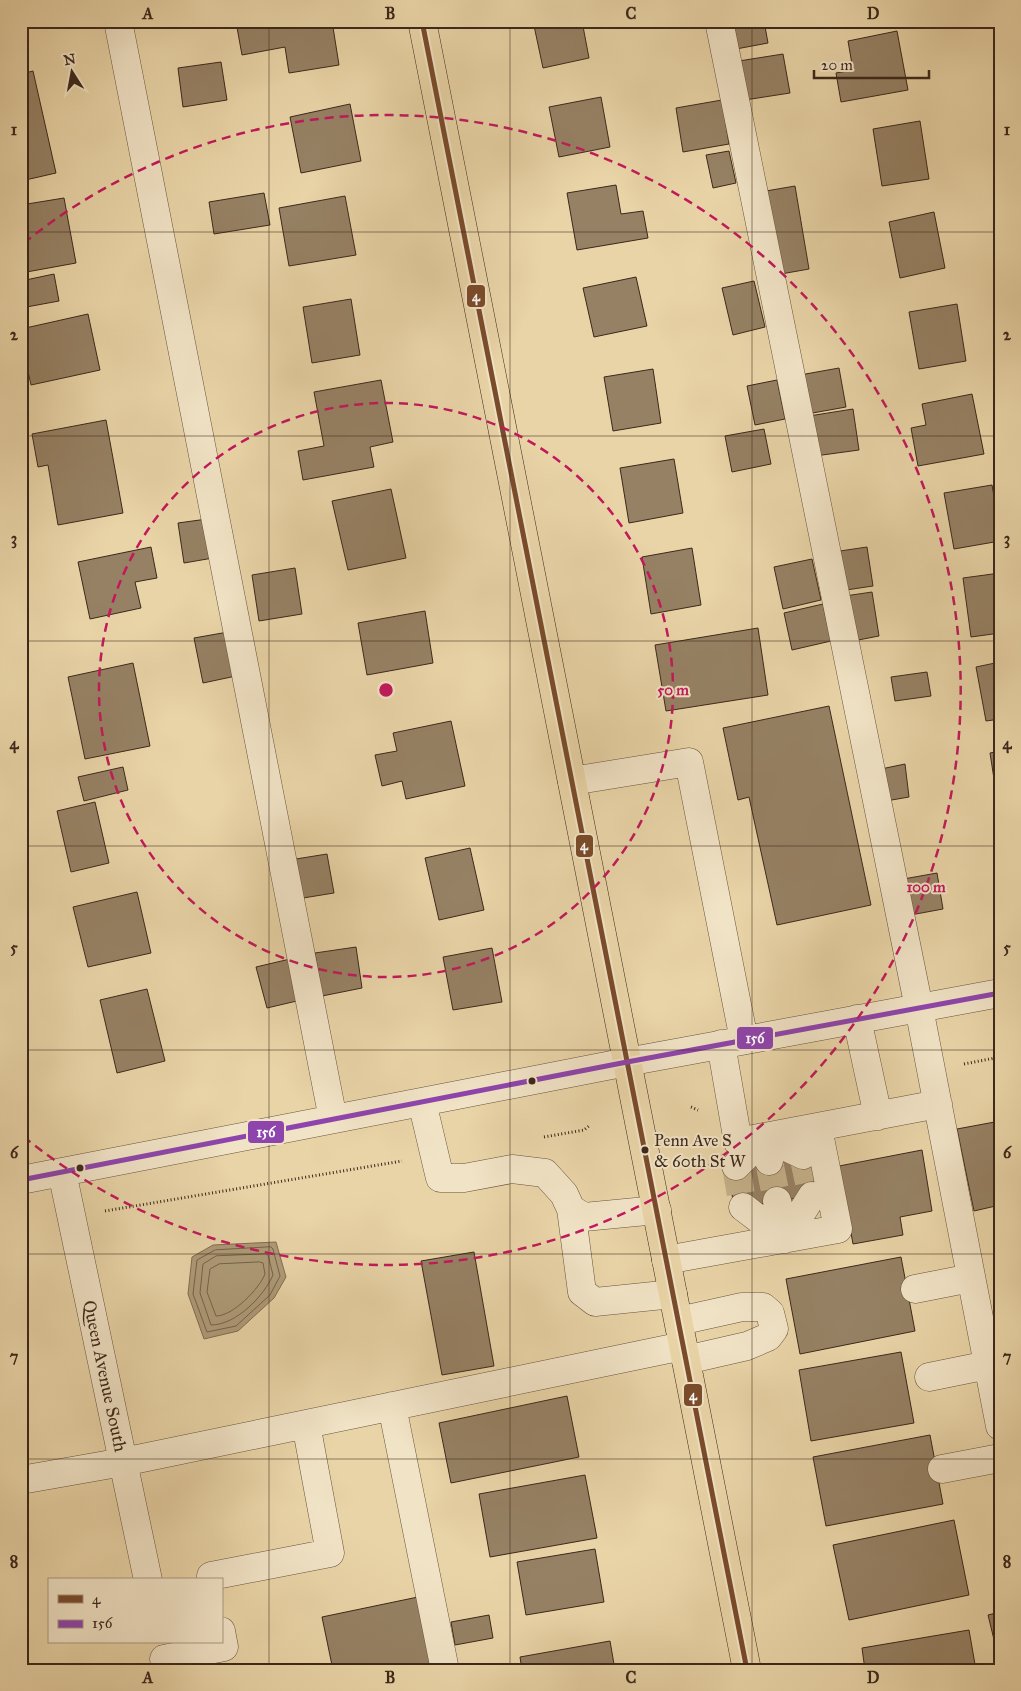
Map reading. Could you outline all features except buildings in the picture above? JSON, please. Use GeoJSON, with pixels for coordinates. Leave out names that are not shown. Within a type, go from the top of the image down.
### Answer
{"type":"FeatureCollection","features":[{"type":"Feature","properties":{"kind":"main road"},"geometry":{"type":"LineString","coordinates":[[422,21],[747,1670]]}},
{"type":"Feature","properties":{"kind":"street"},"geometry":{"type":"LineString","coordinates":[[118,21],[333,1119]]}},
{"type":"Feature","properties":{"kind":"street"},"geometry":{"type":"LineString","coordinates":[[719,21],[919,1008],[1000,1426]]}},
{"type":"Feature","properties":{"kind":"street"},"geometry":{"type":"LineString","coordinates":[[572,781],[689,762],[732,1042],[738,1142],[803,1155]]}},
{"type":"Feature","properties":{"kind":"street"},"geometry":{"type":"LineString","coordinates":[[23,1172],[62,1172],[627,1062],[1000,993]]}},
{"type":"Feature","properties":{"kind":"street"},"geometry":{"type":"LineString","coordinates":[[857,1019],[878,1116]]}},
{"type":"Feature","properties":{"kind":"street"},"geometry":{"type":"LineString","coordinates":[[422,1102],[440,1178],[464,1178],[512,1169],[545,1174],[564,1194],[571,1209],[582,1292],[595,1302],[673,1294]]}},
{"type":"Feature","properties":{"kind":"street"},"geometry":{"type":"LineString","coordinates":[[736,1166],[767,1149],[818,1128],[938,1104]]}},
{"type":"Feature","properties":{"kind":"street"},"geometry":{"type":"LineString","coordinates":[[666,1260],[838,1229],[818,1128]]}},
{"type":"Feature","properties":{"kind":"street","name":"Queen Avenue South"},"geometry":{"type":"LineString","coordinates":[[62,1172],[148,1578]]}},
{"type":"Feature","properties":{"kind":"street"},"geometry":{"type":"LineString","coordinates":[[785,1239],[812,1196]]}},
{"type":"Feature","properties":{"kind":"street"},"geometry":{"type":"LineString","coordinates":[[777,1201],[785,1239]]}},
{"type":"Feature","properties":{"kind":"street"},"geometry":{"type":"LineString","coordinates":[[743,1207],[785,1239]]}},
{"type":"Feature","properties":{"kind":"street"},"geometry":{"type":"LineString","coordinates":[[571,1209],[584,1217],[656,1210]]}},
{"type":"Feature","properties":{"kind":"street"},"geometry":{"type":"LineString","coordinates":[[915,1289],[971,1278]]}},
{"type":"Feature","properties":{"kind":"street"},"geometry":{"type":"LineString","coordinates":[[21,1480],[123,1462],[306,1424],[683,1342]]}},
{"type":"Feature","properties":{"kind":"street"},"geometry":{"type":"LineString","coordinates":[[929,1377],[988,1365]]}},
{"type":"Feature","properties":{"kind":"street"},"geometry":{"type":"LineString","coordinates":[[392,1406],[444,1670]]}},
{"type":"Feature","properties":{"kind":"street"},"geometry":{"type":"LineString","coordinates":[[212,1578],[211,1576],[330,1553],[306,1424]]}},
{"type":"Feature","properties":{"kind":"street"},"geometry":{"type":"LineString","coordinates":[[942,1469],[1000,1458]]}},
{"type":"Feature","properties":{"kind":"street"},"geometry":{"type":"LineString","coordinates":[[164,1657],[224,1647],[222,1636]]}},
{"type":"Feature","properties":{"kind":"path"},"geometry":{"type":"LineString","coordinates":[[537,1138],[584,1130],[589,1126]]}},
{"type":"Feature","properties":{"kind":"path"},"geometry":{"type":"LineString","coordinates":[[103,1211],[435,1155]]}},
{"type":"Feature","properties":{"kind":"path"},"geometry":{"type":"LineString","coordinates":[[21,1225],[30,1224]]}},
{"type":"Feature","properties":{"kind":"water"},"geometry":{"type":"Polygon","coordinates":[[[276,1242],[286,1277],[274,1298],[238,1331],[204,1339],[188,1294],[192,1257],[213,1245],[276,1242]]]}},
{"type":"Feature","properties":{"kind":"tunnel"},"geometry":{"type":"LineString","coordinates":[[803,1155],[812,1196]]}},
{"type":"Feature","properties":{"kind":"tunnel"},"geometry":{"type":"LineString","coordinates":[[769,1161],[777,1201]]}},
{"type":"Feature","properties":{"kind":"tunnel"},"geometry":{"type":"LineString","coordinates":[[736,1166],[743,1207]]}},
{"type":"Feature","properties":{"kind":"transit line","name":"4"},"geometry":{"type":"LineString","coordinates":[[422,21],[747,1670]]}},
{"type":"Feature","properties":{"kind":"transit line","name":"156"},"geometry":{"type":"LineString","coordinates":[[21,1180],[627,1062],[1000,993]]}},
{"type":"Feature","properties":{"kind":"place","name":"Penn Ave S & 60th St W"},"geometry":{"type":"Point","coordinates":[645,1150]}}]}
